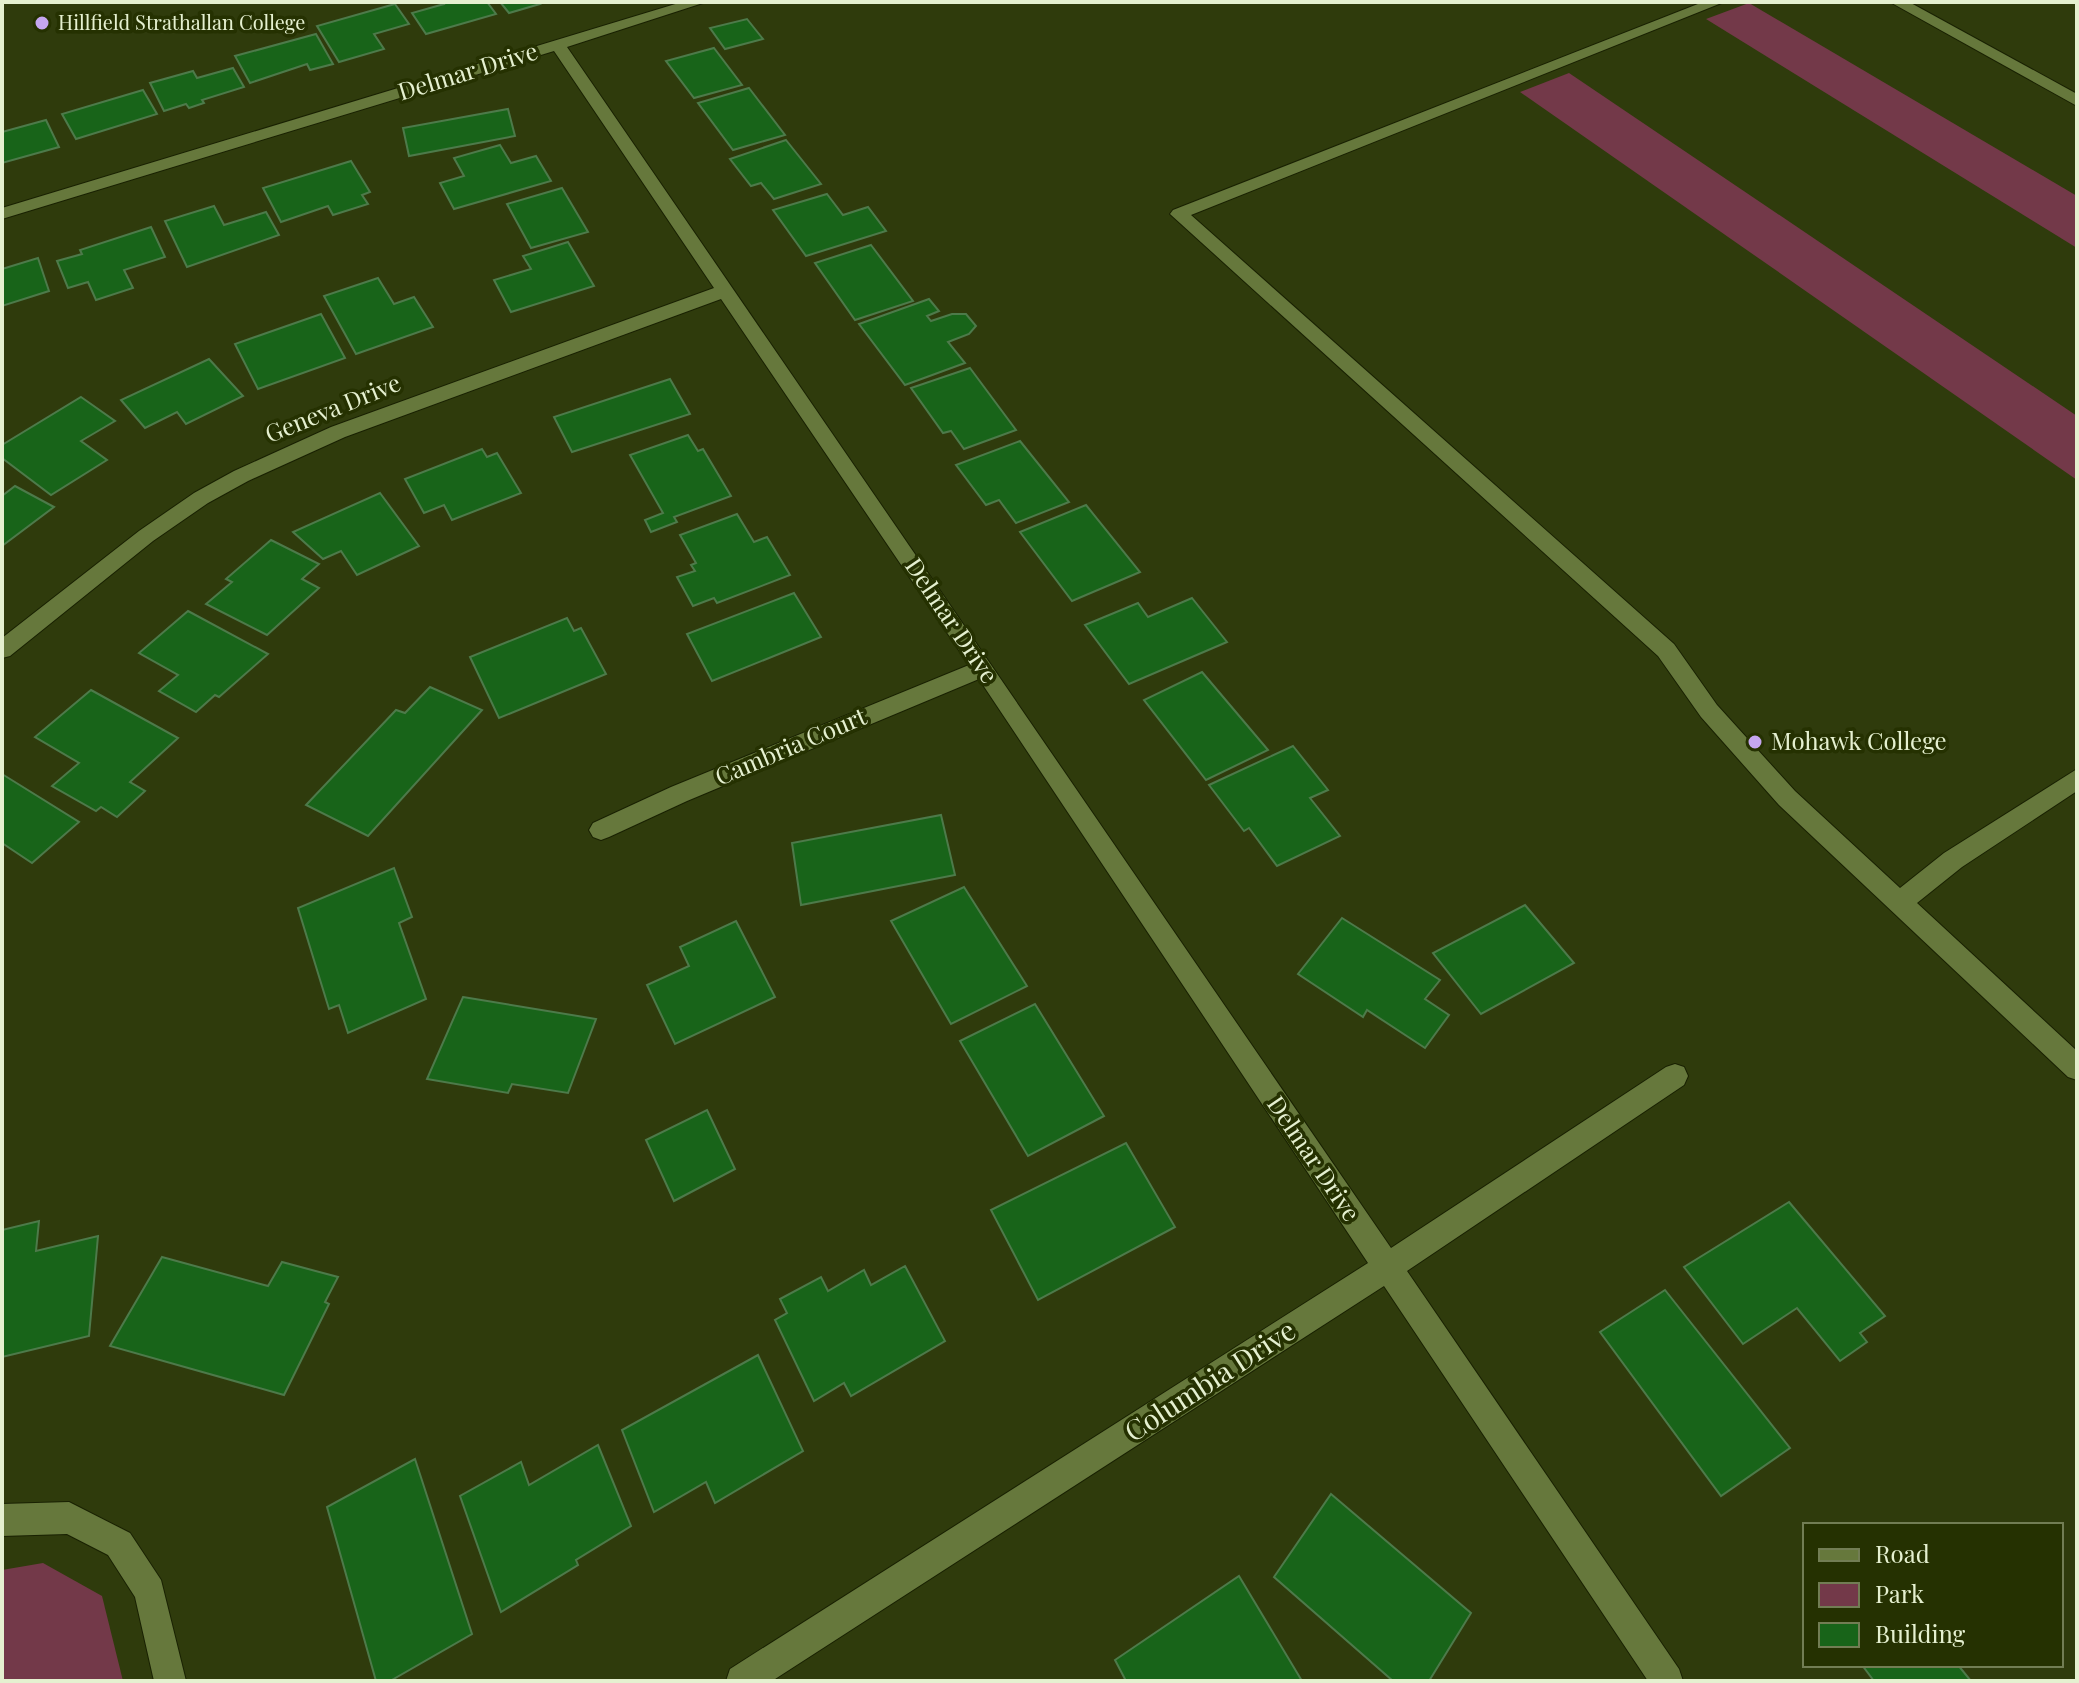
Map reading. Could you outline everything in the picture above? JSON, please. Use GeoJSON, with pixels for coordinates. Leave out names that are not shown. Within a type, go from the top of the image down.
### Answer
{"type":"FeatureCollection","features":[{"type":"Feature","properties":{"kind":"street"},"geometry":{"type":"LineString","coordinates":[[557,44],[698,2]]}},
{"type":"Feature","properties":{"kind":"street"},"geometry":{"type":"LineString","coordinates":[[1716,2],[1179,214],[1666,650],[1709,711],[1787,798],[2077,1068]]}},
{"type":"Feature","properties":{"kind":"street"},"geometry":{"type":"LineString","coordinates":[[1898,2],[2077,101]]}},
{"type":"Feature","properties":{"kind":"street","name":"Delmar Drive"},"geometry":{"type":"LineString","coordinates":[[2,214],[557,44],[1667,1681]]}},
{"type":"Feature","properties":{"kind":"street","name":"Geneva Drive"},"geometry":{"type":"LineString","coordinates":[[2,650],[169,520],[255,469],[338,432],[725,291]]}},
{"type":"Feature","properties":{"kind":"street","name":"Cambria Court"},"geometry":{"type":"LineString","coordinates":[[601,830],[679,794],[983,668]]}},
{"type":"Feature","properties":{"kind":"street"},"geometry":{"type":"LineString","coordinates":[[1900,902],[1953,860],[2077,779]]}},
{"type":"Feature","properties":{"kind":"street","name":"Columbia Drive"},"geometry":{"type":"LineString","coordinates":[[742,1681],[1387,1267],[1675,1076]]}},
{"type":"Feature","properties":{"kind":"street"},"geometry":{"type":"LineString","coordinates":[[2,1520],[69,1518],[119,1544],[150,1591],[170,1681]]}},
{"type":"Feature","properties":{"kind":"green space"},"geometry":{"type":"Polygon","coordinates":[[[1749,3],[2077,196],[2077,248],[1706,19],[1749,3]]]}},
{"type":"Feature","properties":{"kind":"green space"},"geometry":{"type":"Polygon","coordinates":[[[1569,73],[2077,416],[2077,480],[1520,92],[1569,73]]]}},
{"type":"Feature","properties":{"kind":"green space"},"geometry":{"type":"Polygon","coordinates":[[[43,1563],[102,1596],[123,1681],[2,1681],[2,1570],[43,1563]]]}},
{"type":"Feature","properties":{"kind":"building"},"geometry":{"type":"Polygon","coordinates":[[[443,2],[487,2],[496,14],[426,34],[412,13],[443,2]]]}},
{"type":"Feature","properties":{"kind":"building"},"geometry":{"type":"Polygon","coordinates":[[[500,2],[538,2],[540,4],[509,13],[500,2]]]}},
{"type":"Feature","properties":{"kind":"building"},"geometry":{"type":"Polygon","coordinates":[[[395,4],[409,24],[374,34],[384,49],[339,62],[317,26],[395,4]]]}},
{"type":"Feature","properties":{"kind":"building"},"geometry":{"type":"Polygon","coordinates":[[[747,19],[763,39],[725,49],[710,28],[747,19]]]}},
{"type":"Feature","properties":{"kind":"building"},"geometry":{"type":"Polygon","coordinates":[[[316,34],[333,64],[310,70],[307,64],[250,83],[235,56],[316,34]]]}},
{"type":"Feature","properties":{"kind":"building"},"geometry":{"type":"Polygon","coordinates":[[[714,48],[742,85],[694,98],[666,61],[714,48]]]}},
{"type":"Feature","properties":{"kind":"building"},"geometry":{"type":"Polygon","coordinates":[[[233,68],[244,87],[202,100],[204,103],[189,108],[186,104],[164,111],[150,83],[193,71],[197,78],[233,68]]]}},
{"type":"Feature","properties":{"kind":"building"},"geometry":{"type":"Polygon","coordinates":[[[749,88],[785,135],[733,150],[698,103],[749,88]]]}},
{"type":"Feature","properties":{"kind":"building"},"geometry":{"type":"Polygon","coordinates":[[[143,90],[157,114],[76,139],[62,114],[143,90]]]}},
{"type":"Feature","properties":{"kind":"building"},"geometry":{"type":"Polygon","coordinates":[[[508,109],[515,136],[409,156],[403,128],[508,109]]]}},
{"type":"Feature","properties":{"kind":"building"},"geometry":{"type":"Polygon","coordinates":[[[46,120],[59,147],[2,163],[2,132],[46,120]]]}},
{"type":"Feature","properties":{"kind":"building"},"geometry":{"type":"Polygon","coordinates":[[[786,140],[821,184],[774,199],[761,183],[751,186],[730,159],[786,140]]]}},
{"type":"Feature","properties":{"kind":"building"},"geometry":{"type":"Polygon","coordinates":[[[500,145],[511,163],[536,156],[551,181],[454,209],[440,183],[464,176],[454,158],[500,145]]]}},
{"type":"Feature","properties":{"kind":"building"},"geometry":{"type":"Polygon","coordinates":[[[351,161],[370,192],[362,195],[368,204],[333,215],[328,206],[281,222],[263,188],[351,161]]]}},
{"type":"Feature","properties":{"kind":"building"},"geometry":{"type":"Polygon","coordinates":[[[562,188],[588,232],[531,248],[507,204],[562,188]]]}},
{"type":"Feature","properties":{"kind":"building"},"geometry":{"type":"Polygon","coordinates":[[[827,194],[843,215],[868,207],[886,231],[806,256],[773,210],[827,194]]]}},
{"type":"Feature","properties":{"kind":"building"},"geometry":{"type":"Polygon","coordinates":[[[214,206],[224,225],[266,212],[279,235],[187,267],[165,221],[214,206]]]}},
{"type":"Feature","properties":{"kind":"building"},"geometry":{"type":"Polygon","coordinates":[[[151,227],[165,257],[124,270],[133,288],[96,300],[88,282],[68,288],[57,261],[82,254],[80,250],[151,227]]]}},
{"type":"Feature","properties":{"kind":"building"},"geometry":{"type":"Polygon","coordinates":[[[568,242],[594,286],[511,312],[494,280],[531,269],[523,256],[568,242]]]}},
{"type":"Feature","properties":{"kind":"building"},"geometry":{"type":"Polygon","coordinates":[[[871,245],[913,301],[855,320],[815,263],[871,245]]]}},
{"type":"Feature","properties":{"kind":"building"},"geometry":{"type":"Polygon","coordinates":[[[38,258],[49,291],[2,306],[2,269],[38,258]]]}},
{"type":"Feature","properties":{"kind":"building"},"geometry":{"type":"Polygon","coordinates":[[[378,278],[394,304],[414,297],[433,327],[356,354],[324,296],[378,278]]]}},
{"type":"Feature","properties":{"kind":"building"},"geometry":{"type":"Polygon","coordinates":[[[929,299],[939,311],[927,316],[931,321],[952,314],[966,314],[976,326],[969,334],[948,342],[965,363],[905,385],[859,324],[929,299]]]}},
{"type":"Feature","properties":{"kind":"building"},"geometry":{"type":"Polygon","coordinates":[[[321,314],[345,358],[258,389],[235,344],[321,314]]]}},
{"type":"Feature","properties":{"kind":"building"},"geometry":{"type":"Polygon","coordinates":[[[209,359],[243,396],[186,424],[177,412],[145,428],[121,400],[209,359]]]}},
{"type":"Feature","properties":{"kind":"building"},"geometry":{"type":"Polygon","coordinates":[[[970,368],[1016,430],[964,449],[951,431],[943,433],[911,388],[970,368]]]}},
{"type":"Feature","properties":{"kind":"building"},"geometry":{"type":"Polygon","coordinates":[[[670,379],[690,414],[572,452],[554,417],[670,379]]]}},
{"type":"Feature","properties":{"kind":"building"},"geometry":{"type":"Polygon","coordinates":[[[81,397],[115,421],[81,441],[107,460],[51,495],[2,458],[2,445],[81,397]]]}},
{"type":"Feature","properties":{"kind":"building"},"geometry":{"type":"Polygon","coordinates":[[[688,435],[698,451],[703,449],[731,496],[674,517],[677,522],[651,532],[645,520],[663,513],[630,455],[688,435]]]}},
{"type":"Feature","properties":{"kind":"building"},"geometry":{"type":"Polygon","coordinates":[[[1020,441],[1069,502],[1016,523],[999,500],[986,505],[956,465],[1020,441]]]}},
{"type":"Feature","properties":{"kind":"building"},"geometry":{"type":"Polygon","coordinates":[[[482,449],[487,457],[497,453],[521,493],[452,520],[444,505],[424,513],[405,479],[482,449]]]}},
{"type":"Feature","properties":{"kind":"building"},"geometry":{"type":"Polygon","coordinates":[[[15,486],[54,507],[2,546],[2,496],[15,486]]]}},
{"type":"Feature","properties":{"kind":"building"},"geometry":{"type":"Polygon","coordinates":[[[380,493],[419,546],[357,575],[341,551],[323,559],[293,532],[380,493]]]}},
{"type":"Feature","properties":{"kind":"building"},"geometry":{"type":"Polygon","coordinates":[[[1086,505],[1140,572],[1072,601],[1020,532],[1086,505]]]}},
{"type":"Feature","properties":{"kind":"building"},"geometry":{"type":"Polygon","coordinates":[[[737,514],[754,542],[767,537],[790,575],[717,603],[714,598],[693,606],[677,577],[695,571],[691,565],[696,563],[680,535],[737,514]]]}},
{"type":"Feature","properties":{"kind":"building"},"geometry":{"type":"Polygon","coordinates":[[[271,540],[319,564],[302,579],[319,588],[267,635],[206,604],[232,582],[226,579],[271,540]]]}},
{"type":"Feature","properties":{"kind":"building"},"geometry":{"type":"Polygon","coordinates":[[[794,593],[821,637],[712,681],[687,634],[794,593]]]}},
{"type":"Feature","properties":{"kind":"building"},"geometry":{"type":"Polygon","coordinates":[[[1192,598],[1227,642],[1129,684],[1085,625],[1138,603],[1148,617],[1192,598]]]}},
{"type":"Feature","properties":{"kind":"building"},"geometry":{"type":"Polygon","coordinates":[[[188,611],[268,654],[219,697],[215,695],[196,712],[159,691],[178,675],[139,653],[188,611]]]}},
{"type":"Feature","properties":{"kind":"building"},"geometry":{"type":"Polygon","coordinates":[[[567,618],[574,631],[581,628],[606,674],[499,718],[470,657],[567,618]]]}},
{"type":"Feature","properties":{"kind":"building"},"geometry":{"type":"Polygon","coordinates":[[[1202,672],[1268,750],[1206,780],[1144,700],[1202,672]]]}},
{"type":"Feature","properties":{"kind":"building"},"geometry":{"type":"Polygon","coordinates":[[[430,687],[482,710],[368,836],[306,805],[396,710],[405,713],[430,687]]]}},
{"type":"Feature","properties":{"kind":"building"},"geometry":{"type":"Polygon","coordinates":[[[91,690],[178,738],[130,782],[145,791],[117,817],[101,807],[96,811],[52,786],[79,763],[35,737],[91,690]]]}},
{"type":"Feature","properties":{"kind":"building"},"geometry":{"type":"Polygon","coordinates":[[[1293,746],[1328,790],[1310,798],[1340,836],[1277,866],[1249,828],[1244,831],[1209,785],[1293,746]]]}},
{"type":"Feature","properties":{"kind":"building"},"geometry":{"type":"Polygon","coordinates":[[[2,774],[79,822],[32,863],[2,843],[2,774]]]}},
{"type":"Feature","properties":{"kind":"building"},"geometry":{"type":"Polygon","coordinates":[[[941,815],[955,875],[801,905],[792,843],[941,815]]]}},
{"type":"Feature","properties":{"kind":"building"},"geometry":{"type":"Polygon","coordinates":[[[394,868],[412,917],[399,923],[426,999],[348,1033],[339,1005],[329,1009],[298,908],[394,868]]]}},
{"type":"Feature","properties":{"kind":"building"},"geometry":{"type":"Polygon","coordinates":[[[964,887],[1027,986],[951,1024],[891,921],[964,887]]]}},
{"type":"Feature","properties":{"kind":"building"},"geometry":{"type":"Polygon","coordinates":[[[1525,905],[1574,963],[1481,1014],[1433,953],[1525,905]]]}},
{"type":"Feature","properties":{"kind":"building"},"geometry":{"type":"Polygon","coordinates":[[[1342,918],[1440,980],[1425,999],[1449,1015],[1425,1048],[1367,1010],[1363,1017],[1298,974],[1342,918]]]}},
{"type":"Feature","properties":{"kind":"building"},"geometry":{"type":"Polygon","coordinates":[[[736,921],[775,997],[675,1044],[647,985],[689,966],[680,947],[736,921]]]}},
{"type":"Feature","properties":{"kind":"building"},"geometry":{"type":"Polygon","coordinates":[[[463,997],[596,1019],[568,1093],[512,1084],[508,1093],[427,1079],[463,997]]]}},
{"type":"Feature","properties":{"kind":"building"},"geometry":{"type":"Polygon","coordinates":[[[1035,1004],[1104,1116],[1028,1156],[960,1041],[1035,1004]]]}},
{"type":"Feature","properties":{"kind":"building"},"geometry":{"type":"Polygon","coordinates":[[[707,1110],[735,1169],[674,1201],[646,1140],[707,1110]]]}},
{"type":"Feature","properties":{"kind":"building"},"geometry":{"type":"Polygon","coordinates":[[[1126,1143],[1175,1227],[1038,1300],[991,1210],[1126,1143]]]}},
{"type":"Feature","properties":{"kind":"building"},"geometry":{"type":"Polygon","coordinates":[[[1789,1202],[1885,1316],[1860,1333],[1867,1342],[1840,1361],[1797,1308],[1743,1344],[1684,1267],[1789,1202]]]}},
{"type":"Feature","properties":{"kind":"building"},"geometry":{"type":"Polygon","coordinates":[[[39,1221],[36,1251],[98,1236],[89,1336],[2,1357],[2,1230],[39,1221]]]}},
{"type":"Feature","properties":{"kind":"building"},"geometry":{"type":"Polygon","coordinates":[[[162,1257],[268,1286],[282,1262],[338,1277],[325,1302],[329,1304],[284,1395],[110,1346],[162,1257]]]}},
{"type":"Feature","properties":{"kind":"building"},"geometry":{"type":"Polygon","coordinates":[[[905,1266],[945,1341],[851,1396],[844,1383],[814,1401],[775,1320],[787,1313],[780,1299],[821,1277],[828,1291],[864,1270],[871,1285],[905,1266]]]}},
{"type":"Feature","properties":{"kind":"building"},"geometry":{"type":"Polygon","coordinates":[[[1665,1290],[1790,1448],[1721,1496],[1600,1332],[1665,1290]]]}},
{"type":"Feature","properties":{"kind":"building"},"geometry":{"type":"Polygon","coordinates":[[[758,1355],[803,1451],[715,1503],[706,1482],[654,1512],[622,1430],[758,1355]]]}},
{"type":"Feature","properties":{"kind":"building"},"geometry":{"type":"Polygon","coordinates":[[[598,1445],[631,1526],[576,1560],[578,1565],[501,1612],[460,1496],[521,1462],[529,1485],[598,1445]]]}},
{"type":"Feature","properties":{"kind":"building"},"geometry":{"type":"Polygon","coordinates":[[[415,1459],[472,1634],[390,1681],[376,1681],[327,1507],[415,1459]]]}},
{"type":"Feature","properties":{"kind":"building"},"geometry":{"type":"Polygon","coordinates":[[[1331,1494],[1471,1613],[1429,1681],[1393,1681],[1274,1577],[1331,1494]]]}},
{"type":"Feature","properties":{"kind":"building"},"geometry":{"type":"Polygon","coordinates":[[[1239,1576],[1302,1681],[1126,1681],[1115,1660],[1239,1576]]]}},
{"type":"Feature","properties":{"kind":"building"},"geometry":{"type":"Polygon","coordinates":[[[1864,1667],[1960,1667],[1971,1681],[1874,1681],[1864,1667]]]}},
{"type":"Feature","properties":{"kind":"place","name":"Hillfield Strathallan College"},"geometry":{"type":"Point","coordinates":[42,23]}},
{"type":"Feature","properties":{"kind":"place","name":"Mohawk College"},"geometry":{"type":"Point","coordinates":[1755,742]}}]}
